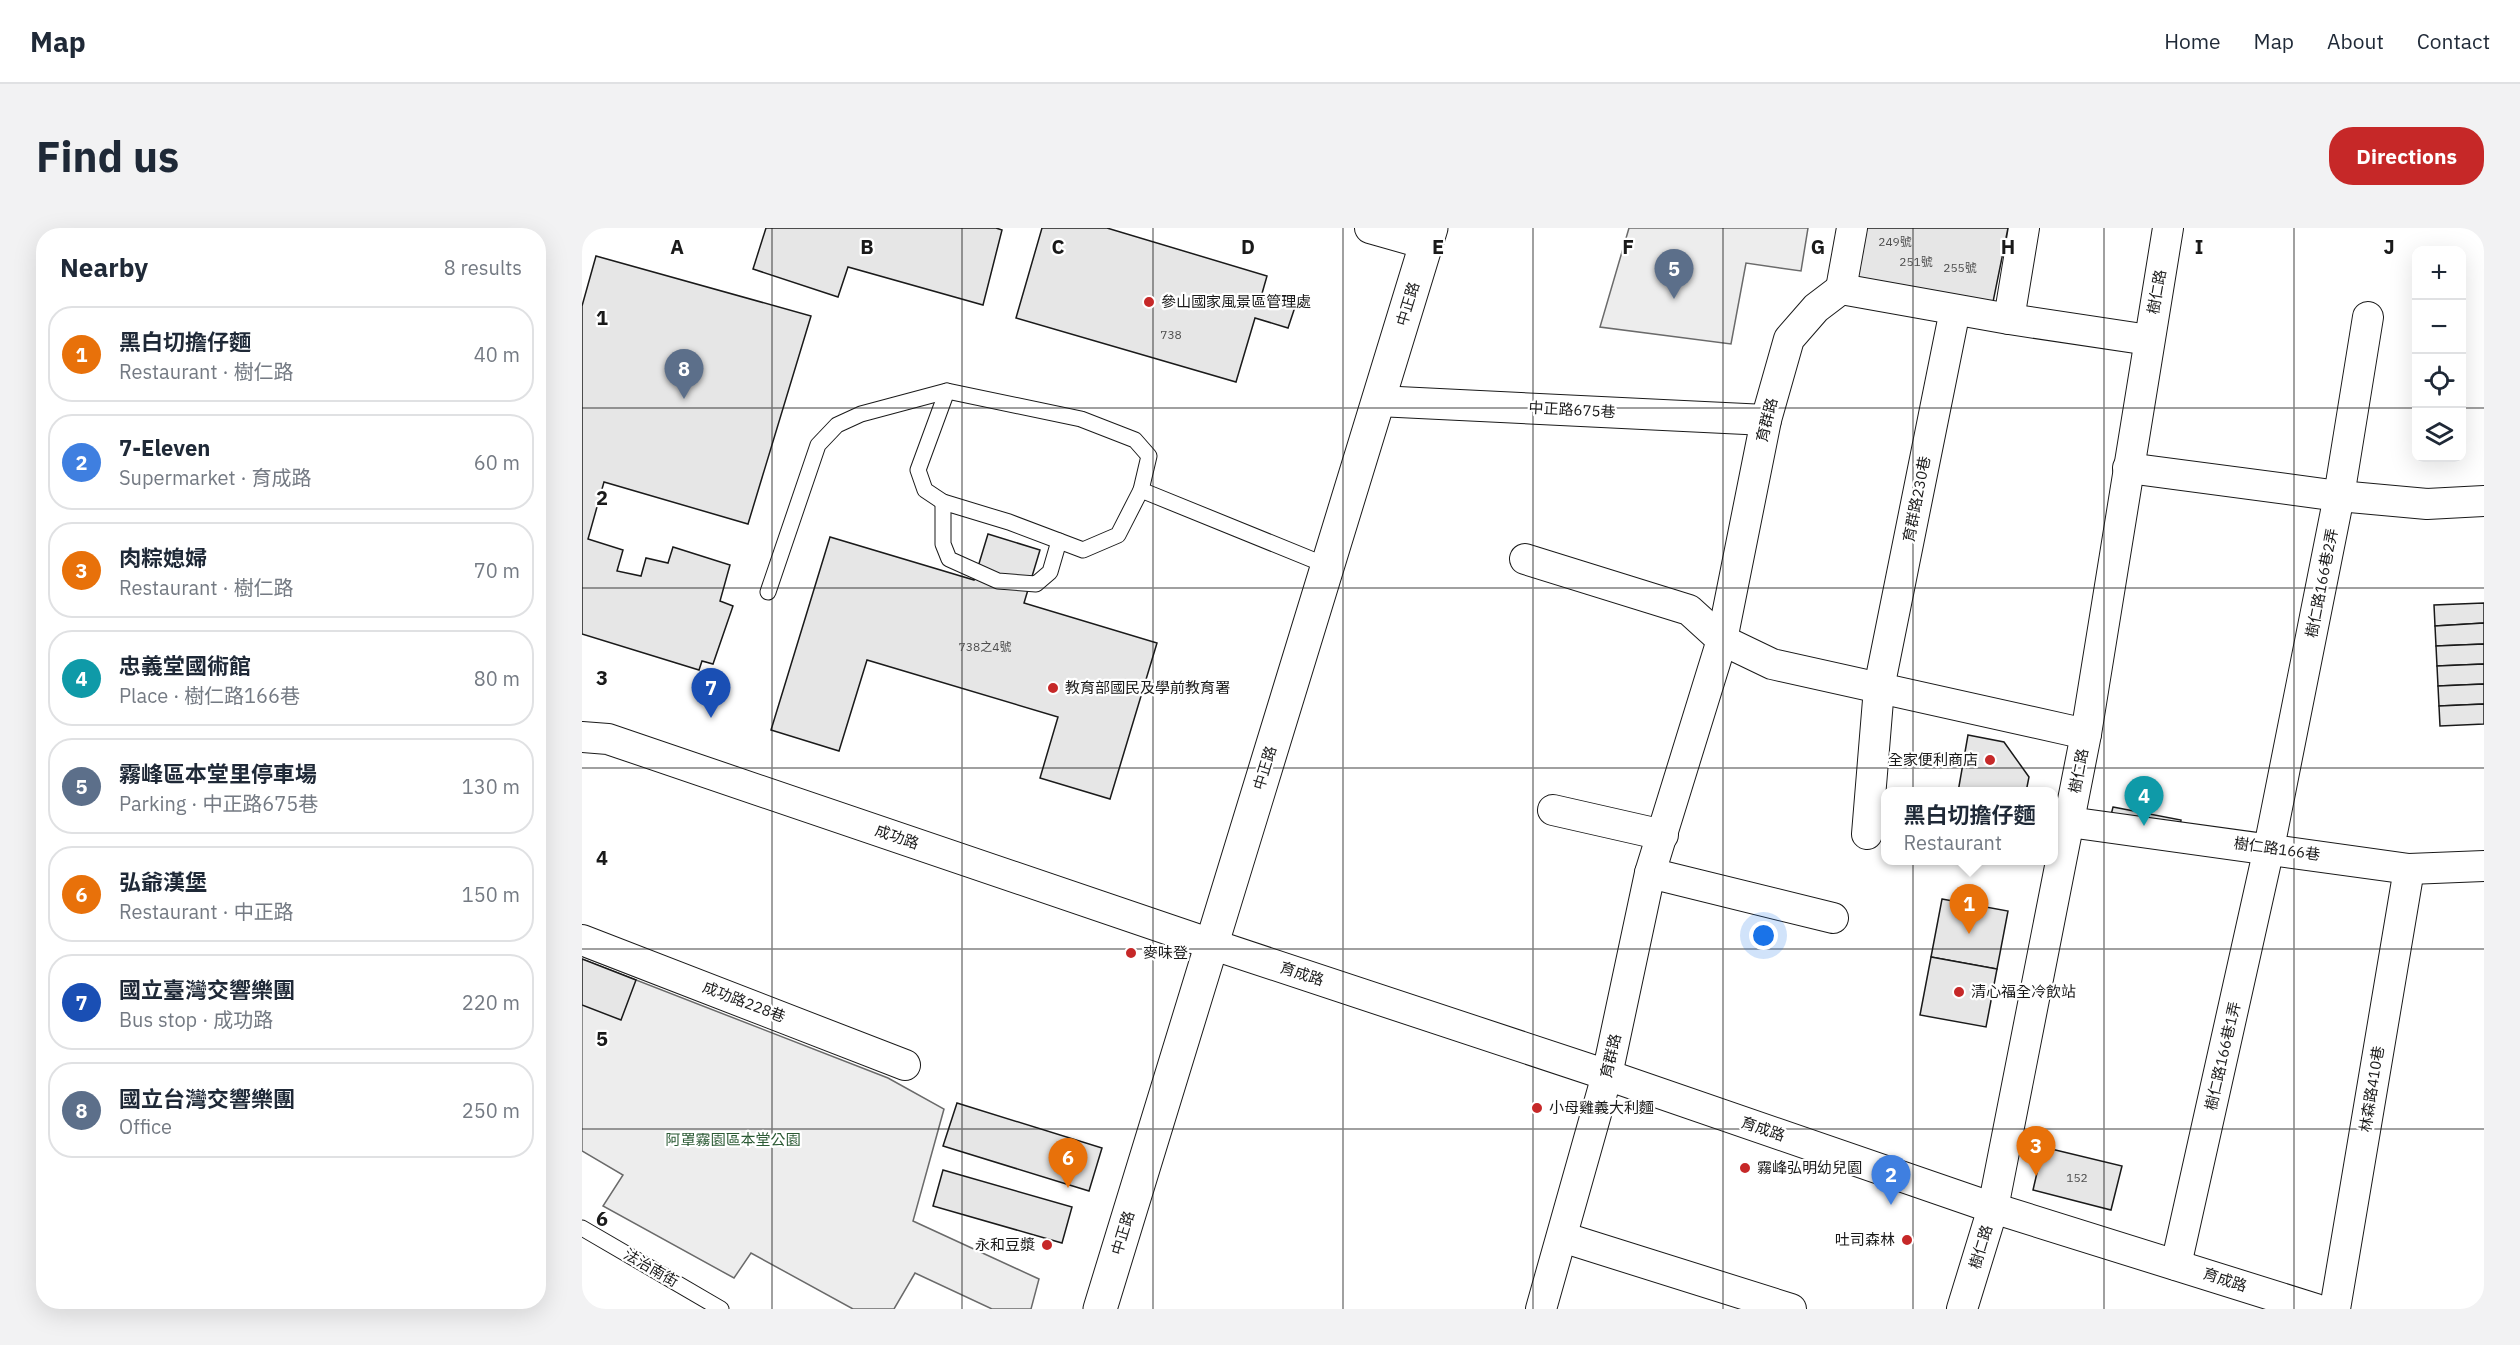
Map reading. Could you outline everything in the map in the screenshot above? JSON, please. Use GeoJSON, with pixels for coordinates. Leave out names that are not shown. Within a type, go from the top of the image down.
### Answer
{"type":"FeatureCollection","features":[{"type":"Feature","properties":{"kind":"street"},"geometry":{"type":"LineString","coordinates":[[1370,228],[1429,236]]}},
{"type":"Feature","properties":{"kind":"street"},"geometry":{"type":"LineString","coordinates":[[1852,228],[1841,289],[2009,319],[2149,340]]}},
{"type":"Feature","properties":{"kind":"street"},"geometry":{"type":"LineString","coordinates":[[2009,319],[2025,228]]}},
{"type":"Feature","properties":{"kind":"street","name":"樹仁路"},"geometry":{"type":"LineString","coordinates":[[1962,1309],[1993,1208],[2086,734],[2168,228]]}},
{"type":"Feature","properties":{"kind":"street","name":"中正路"},"geometry":{"type":"LineString","coordinates":[[1100,1309],[1429,236]]}},
{"type":"Feature","properties":{"kind":"street","name":"育群路"},"geometry":{"type":"LineString","coordinates":[[1541,1309],[1607,1075],[1650,873],[1722,640],[1766,420],[1789,339],[1816,308],[1841,289]]}},
{"type":"Feature","properties":{"kind":"street","name":"育群路230巷"},"geometry":{"type":"LineString","coordinates":[[1867,834],[1879,688],[1955,310]]}},
{"type":"Feature","properties":{"kind":"street","name":"樹仁路166巷2弄"},"geometry":{"type":"LineString","coordinates":[[2269,848],[2339,495],[2368,317]]}},
{"type":"Feature","properties":{"kind":"street","name":"中正路675巷"},"geometry":{"type":"LineString","coordinates":[[1378,401],[1766,420]]}},
{"type":"Feature","properties":{"kind":"street"},"geometry":{"type":"LineString","coordinates":[[2128,468],[2427,504],[2484,501]]}},
{"type":"Feature","properties":{"kind":"street"},"geometry":{"type":"LineString","coordinates":[[1525,558],[1689,610],[1722,640],[1772,664],[2086,734]]}},
{"type":"Feature","properties":{"kind":"street","name":"成功路"},"geometry":{"type":"LineString","coordinates":[[582,737],[608,739],[1211,944]]}},
{"type":"Feature","properties":{"kind":"street"},"geometry":{"type":"LineString","coordinates":[[1553,810],[1663,835]]}},
{"type":"Feature","properties":{"kind":"street","name":"樹仁路166巷"},"geometry":{"type":"LineString","coordinates":[[2069,822],[2409,869],[2484,866]]}},
{"type":"Feature","properties":{"kind":"street","name":"樹仁路166巷1弄"},"geometry":{"type":"LineString","coordinates":[[2176,1265],[2269,848]]}},
{"type":"Feature","properties":{"kind":"street","name":"林森路410巷"},"geometry":{"type":"LineString","coordinates":[[2335,1309],[2409,869]]}},
{"type":"Feature","properties":{"kind":"street"},"geometry":{"type":"LineString","coordinates":[[1650,873],[1833,918]]}},
{"type":"Feature","properties":{"kind":"street","name":"成功路228巷"},"geometry":{"type":"LineString","coordinates":[[582,940],[906,1065]]}},
{"type":"Feature","properties":{"kind":"street","name":"育成路"},"geometry":{"type":"LineString","coordinates":[[1211,944],[1607,1075],[1993,1208],[2316,1309]]}},
{"type":"Feature","properties":{"kind":"street"},"geometry":{"type":"LineString","coordinates":[[1562,1237],[1791,1309]]}},
{"type":"Feature","properties":{"kind":"lane"},"geometry":{"type":"LineString","coordinates":[[768,592],[818,445],[837,425],[861,414],[947,390],[1081,419],[1135,440],[1149,456],[1141,490],[1119,535],[1083,550],[1010,522],[943,502],[925,490],[918,470],[947,390]]}},
{"type":"Feature","properties":{"kind":"lane"},"geometry":{"type":"LineString","coordinates":[[1141,490],[1328,566]]}},
{"type":"Feature","properties":{"kind":"lane"},"geometry":{"type":"LineString","coordinates":[[943,502],[943,544],[949,560],[998,581],[1035,584],[1050,572],[1059,541]]}},
{"type":"Feature","properties":{"kind":"lane","name":"法治南街"},"geometry":{"type":"LineString","coordinates":[[582,1228],[721,1309]]}},
{"type":"Feature","properties":{"kind":"shaded area"},"geometry":{"type":"Polygon","coordinates":[[[1629,228],[1808,228],[1801,271],[1746,263],[1731,344],[1600,327],[1629,228]]]}},
{"type":"Feature","properties":{"kind":"shaded area","name":"阿罩霧園區本堂公園"},"geometry":{"type":"Polygon","coordinates":[[[582,959],[888,1078],[944,1109],[913,1221],[1039,1279],[1031,1309],[992,1309],[915,1273],[894,1309],[853,1309],[751,1253],[734,1278],[603,1206],[623,1175],[582,1151],[582,959]]]}},
{"type":"Feature","properties":{"kind":"building"},"geometry":{"type":"Polygon","coordinates":[[[766,228],[996,228],[1002,230],[983,305],[848,267],[838,297],[753,269],[766,228]]]}},
{"type":"Feature","properties":{"kind":"building","name":"參山國家風景區管理處"},"geometry":{"type":"Polygon","coordinates":[[[1042,228],[1107,228],[1267,276],[1261,297],[1295,307],[1288,328],[1255,318],[1236,382],[1016,318],[1042,228]]]}},
{"type":"Feature","properties":{"kind":"building"},"geometry":{"type":"Polygon","coordinates":[[[1864,228],[2008,228],[1993,302],[1857,280],[1864,228]]]}},
{"type":"Feature","properties":{"kind":"building"},"geometry":{"type":"Polygon","coordinates":[[[596,256],[811,316],[748,524],[604,482],[588,539],[623,550],[617,571],[641,576],[646,558],[668,563],[673,547],[730,565],[720,601],[733,606],[713,664],[702,661],[699,670],[582,634],[582,306],[596,256]]]}},
{"type":"Feature","properties":{"kind":"building","name":"教育部國民及學前教育署"},"geometry":{"type":"Polygon","coordinates":[[[988,534],[1040,550],[1024,603],[1157,643],[1110,799],[1040,778],[1058,717],[867,660],[839,751],[771,730],[830,537],[974,580],[988,534]]]}},
{"type":"Feature","properties":{"kind":"building"},"geometry":{"type":"Polygon","coordinates":[[[2484,603],[2484,623],[2435,626],[2434,605],[2484,603]]]}},
{"type":"Feature","properties":{"kind":"building"},"geometry":{"type":"Polygon","coordinates":[[[2484,623],[2484,644],[2436,646],[2435,626],[2484,623]]]}},
{"type":"Feature","properties":{"kind":"building"},"geometry":{"type":"Polygon","coordinates":[[[2484,644],[2484,664],[2437,666],[2436,646],[2484,644]]]}},
{"type":"Feature","properties":{"kind":"building"},"geometry":{"type":"Polygon","coordinates":[[[2484,664],[2484,684],[2438,686],[2437,666],[2484,664]]]}},
{"type":"Feature","properties":{"kind":"building"},"geometry":{"type":"Polygon","coordinates":[[[2484,684],[2484,704],[2439,706],[2438,686],[2484,684]]]}},
{"type":"Feature","properties":{"kind":"building"},"geometry":{"type":"Polygon","coordinates":[[[2484,704],[2484,724],[2440,726],[2439,706],[2484,704]]]}},
{"type":"Feature","properties":{"kind":"building","name":"全家便利商店"},"geometry":{"type":"Polygon","coordinates":[[[1968,735],[2004,742],[2029,777],[2027,787],[1959,787],[1968,735]]]}},
{"type":"Feature","properties":{"kind":"building"},"geometry":{"type":"Polygon","coordinates":[[[2113,807],[2181,820],[2177,845],[2107,831],[2113,807]]]}},
{"type":"Feature","properties":{"kind":"building"},"geometry":{"type":"Polygon","coordinates":[[[1942,899],[2008,911],[1997,969],[1931,957],[1942,899]]]}},
{"type":"Feature","properties":{"kind":"building","name":"清心福全冷飲站"},"geometry":{"type":"Polygon","coordinates":[[[1931,957],[1997,969],[1986,1027],[1920,1015],[1931,957]]]}},
{"type":"Feature","properties":{"kind":"building"},"geometry":{"type":"Polygon","coordinates":[[[582,959],[636,980],[621,1020],[582,1005],[582,959]]]}},
{"type":"Feature","properties":{"kind":"building"},"geometry":{"type":"Polygon","coordinates":[[[957,1103],[1102,1148],[1089,1191],[943,1146],[957,1103]]]}},
{"type":"Feature","properties":{"kind":"building"},"geometry":{"type":"Polygon","coordinates":[[[2043,1147],[2122,1166],[2111,1210],[2033,1190],[2043,1147]]]}},
{"type":"Feature","properties":{"kind":"building"},"geometry":{"type":"Polygon","coordinates":[[[943,1170],[1072,1207],[1062,1243],[933,1206],[943,1170]]]}},
{"type":"Feature","properties":{"kind":"place","name":"霧峰區本堂里停車場"},"geometry":{"type":"Point","coordinates":[1674,299]}},
{"type":"Feature","properties":{"kind":"place","name":"參山國家風景區管理處"},"geometry":{"type":"Point","coordinates":[1149,302]}},
{"type":"Feature","properties":{"kind":"place","name":"國立台灣交響樂團"},"geometry":{"type":"Point","coordinates":[684,399]}},
{"type":"Feature","properties":{"kind":"place","name":"教育部國民及學前教育署"},"geometry":{"type":"Point","coordinates":[1053,688]}},
{"type":"Feature","properties":{"kind":"place","name":"國立臺灣交響樂團"},"geometry":{"type":"Point","coordinates":[711,718]}},
{"type":"Feature","properties":{"kind":"place","name":"全家便利商店"},"geometry":{"type":"Point","coordinates":[1990,760]}},
{"type":"Feature","properties":{"kind":"place","name":"忠義堂國術館"},"geometry":{"type":"Point","coordinates":[2144,826]}},
{"type":"Feature","properties":{"kind":"place","name":"黑白切擔仔麵"},"geometry":{"type":"Point","coordinates":[1969,934]}},
{"type":"Feature","properties":{"kind":"place","name":"麥味登"},"geometry":{"type":"Point","coordinates":[1131,953]}},
{"type":"Feature","properties":{"kind":"place","name":"清心福全冷飲站"},"geometry":{"type":"Point","coordinates":[1959,992]}},
{"type":"Feature","properties":{"kind":"place","name":"小母雞義大利麵"},"geometry":{"type":"Point","coordinates":[1537,1108]}},
{"type":"Feature","properties":{"kind":"place","name":"霧峰弘明幼兒園"},"geometry":{"type":"Point","coordinates":[1745,1168]}},
{"type":"Feature","properties":{"kind":"place","name":"肉粽媳婦"},"geometry":{"type":"Point","coordinates":[2036,1176]}},
{"type":"Feature","properties":{"kind":"place","name":"弘爺漢堡"},"geometry":{"type":"Point","coordinates":[1068,1188]}},
{"type":"Feature","properties":{"kind":"place","name":"7-Eleven"},"geometry":{"type":"Point","coordinates":[1891,1205]}},
{"type":"Feature","properties":{"kind":"place","name":"吐司森林"},"geometry":{"type":"Point","coordinates":[1907,1240]}},
{"type":"Feature","properties":{"kind":"place","name":"永和豆漿"},"geometry":{"type":"Point","coordinates":[1047,1245]}}]}
